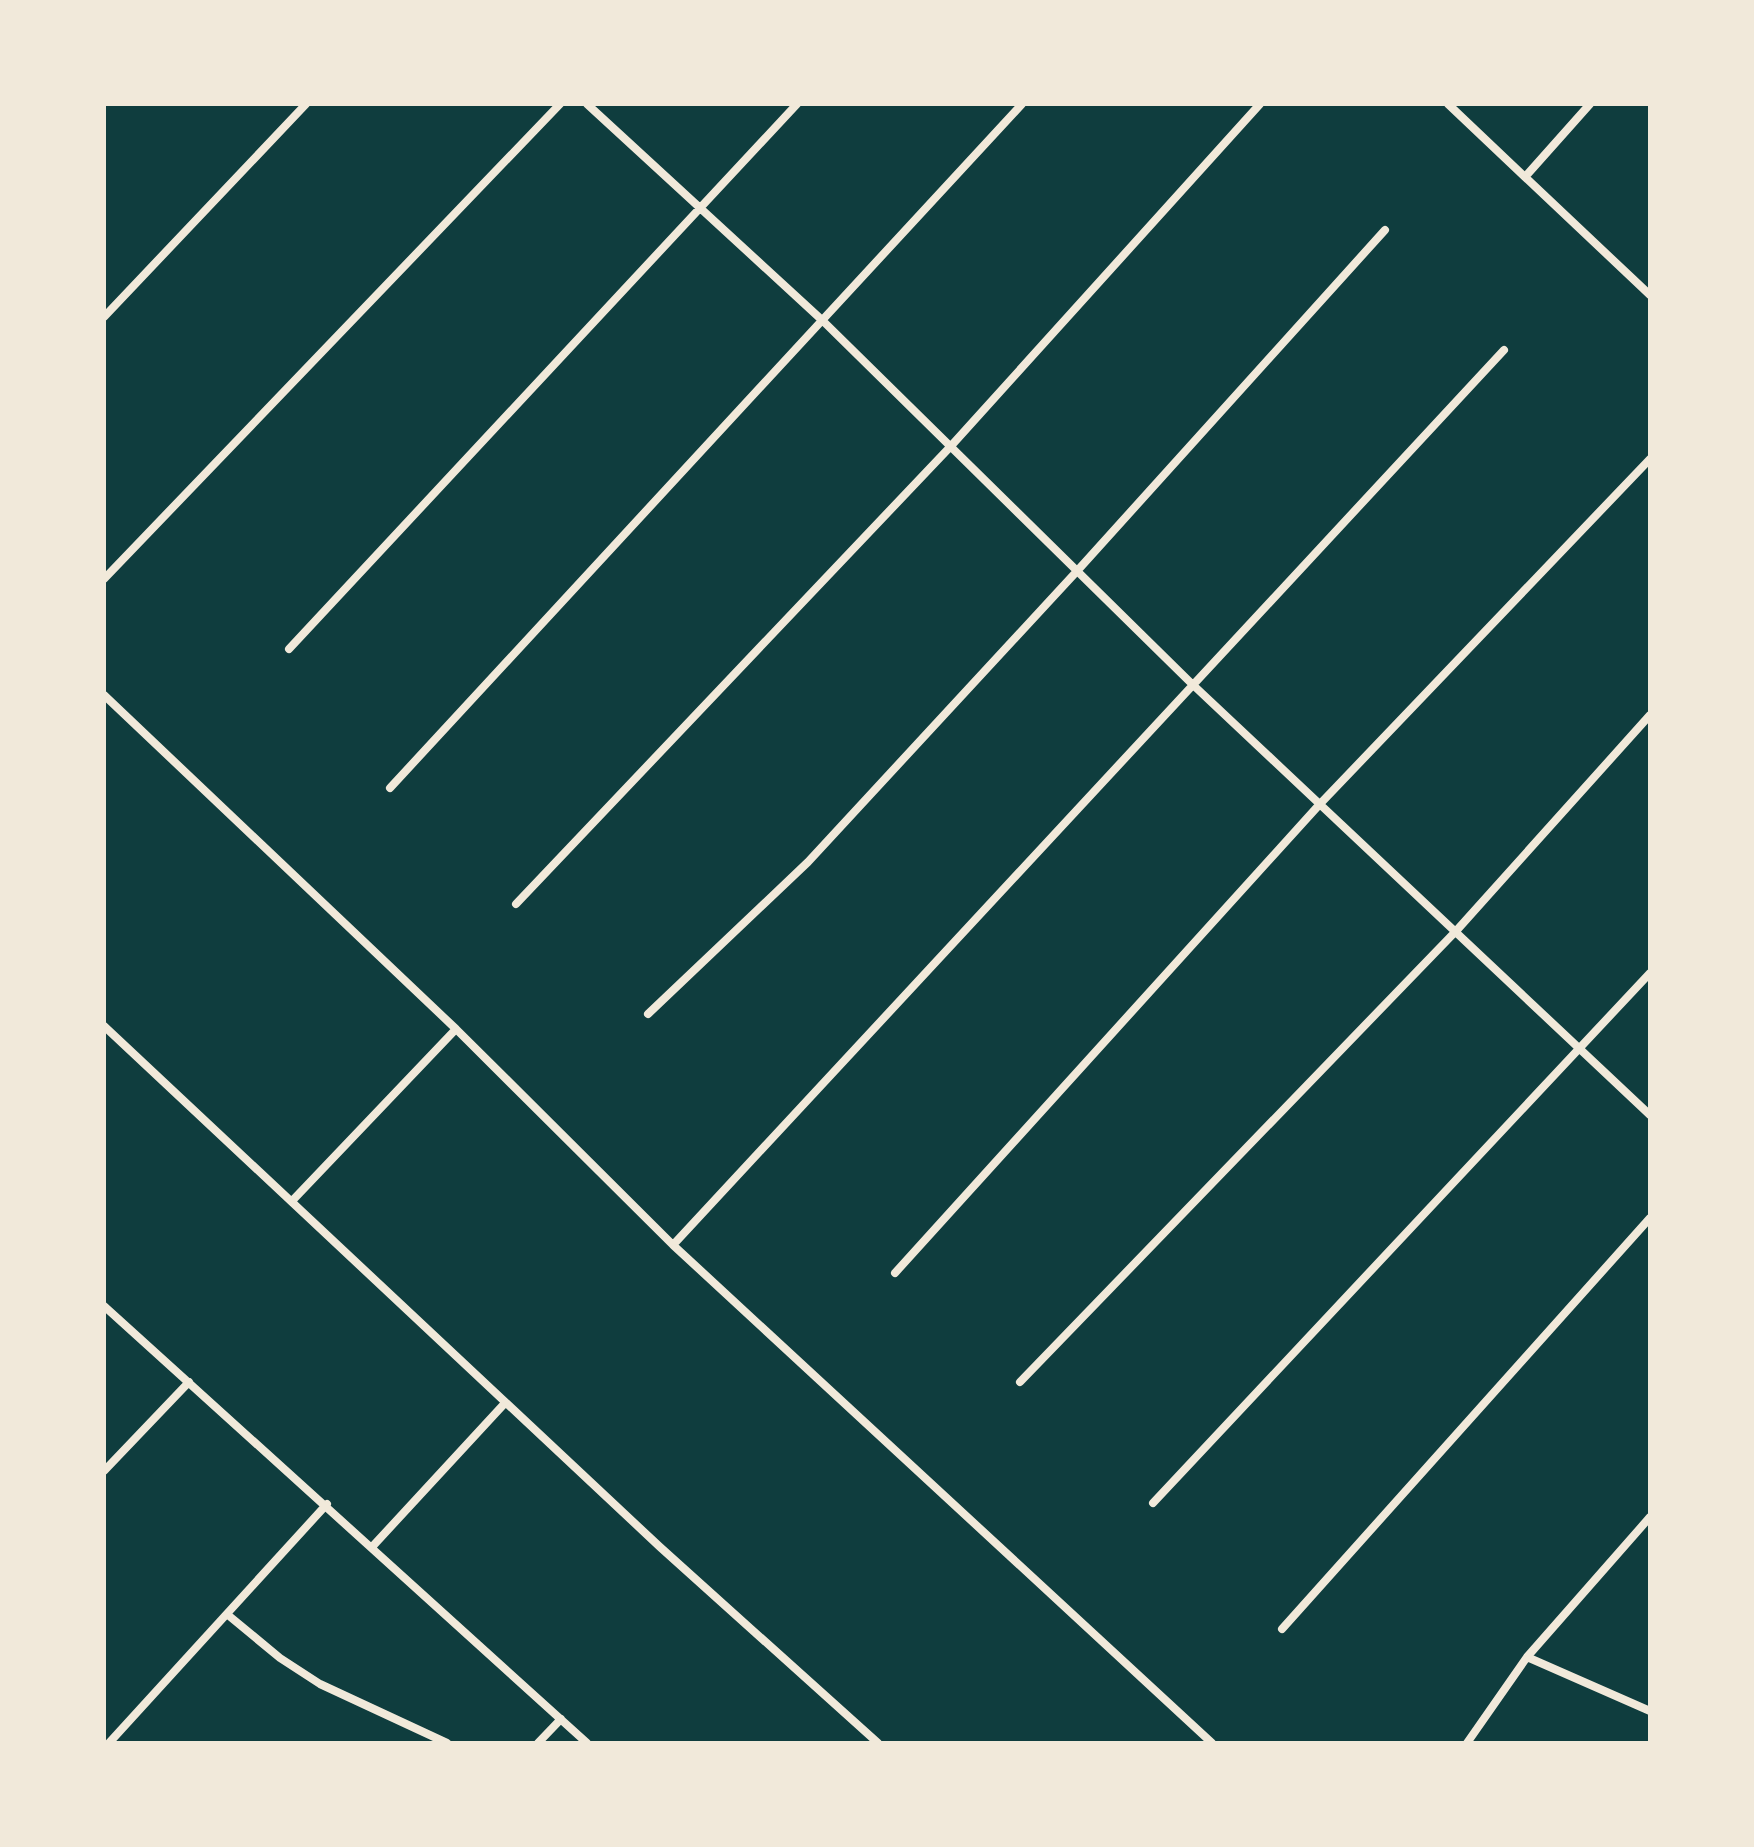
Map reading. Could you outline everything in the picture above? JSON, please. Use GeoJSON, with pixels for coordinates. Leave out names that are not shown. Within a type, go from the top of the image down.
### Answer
{"type":"FeatureCollection","features":[{"type":"Feature","properties":{"kind":"street"},"geometry":{"type":"LineString","coordinates":[[104,317],[306,104]]}},
{"type":"Feature","properties":{"kind":"street"},"geometry":{"type":"LineString","coordinates":[[104,579],[560,104]]}},
{"type":"Feature","properties":{"kind":"street"},"geometry":{"type":"LineString","coordinates":[[587,104],[702,206],[823,321],[1191,683],[1457,930],[1650,1115]]}},
{"type":"Feature","properties":{"kind":"street"},"geometry":{"type":"LineString","coordinates":[[289,649],[797,104]]}},
{"type":"Feature","properties":{"kind":"street"},"geometry":{"type":"LineString","coordinates":[[390,788],[1022,104]]}},
{"type":"Feature","properties":{"kind":"street"},"geometry":{"type":"LineString","coordinates":[[516,904],[951,446],[1260,104]]}},
{"type":"Feature","properties":{"kind":"street"},"geometry":{"type":"LineString","coordinates":[[1448,104],[1650,295]]}},
{"type":"Feature","properties":{"kind":"street"},"geometry":{"type":"LineString","coordinates":[[1525,177],[1590,104]]}},
{"type":"Feature","properties":{"kind":"street"},"geometry":{"type":"LineString","coordinates":[[648,1014],[808,862],[1078,570],[1385,230]]}},
{"type":"Feature","properties":{"kind":"street"},"geometry":{"type":"LineString","coordinates":[[673,1245],[1191,683],[1504,350]]}},
{"type":"Feature","properties":{"kind":"street"},"geometry":{"type":"LineString","coordinates":[[895,1273],[1319,805],[1650,459]]}},
{"type":"Feature","properties":{"kind":"street"},"geometry":{"type":"LineString","coordinates":[[104,695],[456,1029],[673,1245],[1212,1743]]}},
{"type":"Feature","properties":{"kind":"street"},"geometry":{"type":"LineString","coordinates":[[1020,1382],[1457,930],[1650,715]]}},
{"type":"Feature","properties":{"kind":"street"},"geometry":{"type":"LineString","coordinates":[[1153,1503],[1650,973]]}},
{"type":"Feature","properties":{"kind":"street"},"geometry":{"type":"LineString","coordinates":[[104,1026],[505,1403],[878,1743]]}},
{"type":"Feature","properties":{"kind":"street"},"geometry":{"type":"LineString","coordinates":[[292,1201],[456,1029]]}},
{"type":"Feature","properties":{"kind":"street"},"geometry":{"type":"LineString","coordinates":[[1282,1629],[1650,1218]]}},
{"type":"Feature","properties":{"kind":"street"},"geometry":{"type":"LineString","coordinates":[[104,1306],[327,1504],[587,1743]]}},
{"type":"Feature","properties":{"kind":"street"},"geometry":{"type":"LineString","coordinates":[[104,1471],[189,1382]]}},
{"type":"Feature","properties":{"kind":"street"},"geometry":{"type":"LineString","coordinates":[[372,1547],[505,1403]]}},
{"type":"Feature","properties":{"kind":"street"},"geometry":{"type":"LineString","coordinates":[[109,1743],[327,1504]]}},
{"type":"Feature","properties":{"kind":"street"},"geometry":{"type":"LineString","coordinates":[[1467,1743],[1527,1657],[1650,1517]]}},
{"type":"Feature","properties":{"kind":"street"},"geometry":{"type":"LineString","coordinates":[[228,1615],[280,1658],[320,1684],[447,1743]]}},
{"type":"Feature","properties":{"kind":"street"},"geometry":{"type":"LineString","coordinates":[[1527,1657],[1650,1711]]}},
{"type":"Feature","properties":{"kind":"street"},"geometry":{"type":"LineString","coordinates":[[538,1743],[561,1719]]}}]}
